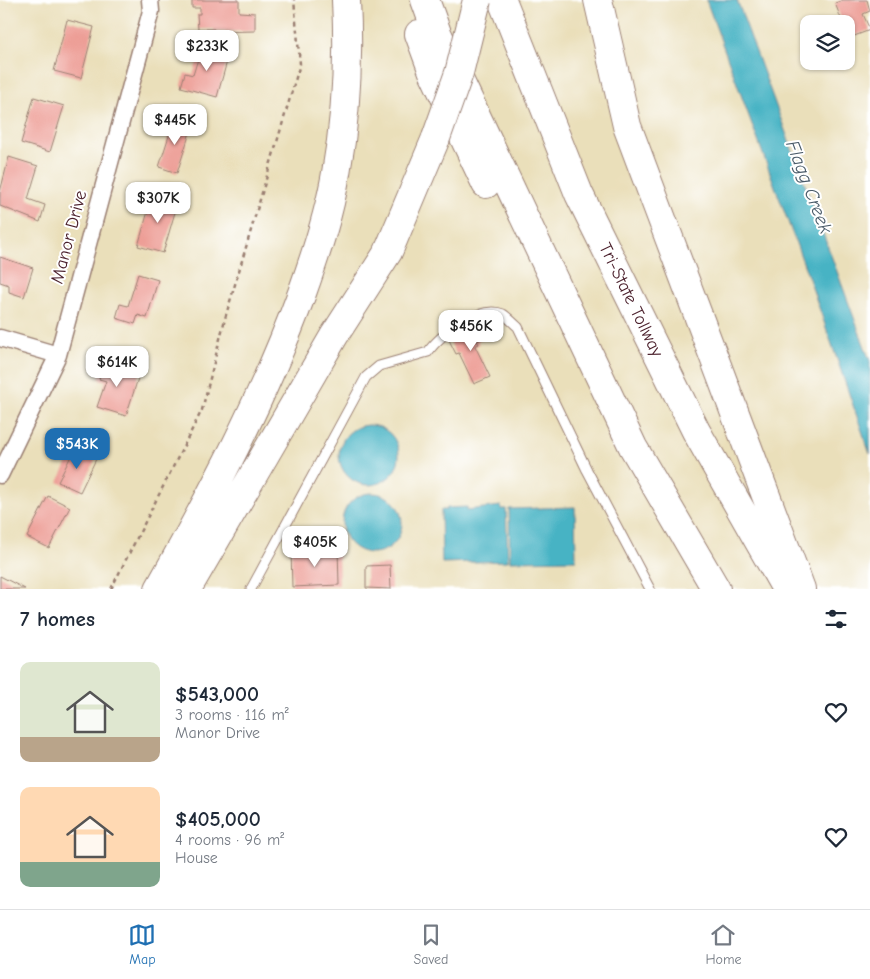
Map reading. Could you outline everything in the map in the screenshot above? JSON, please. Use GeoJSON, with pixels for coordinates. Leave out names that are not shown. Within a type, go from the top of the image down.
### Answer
{"type":"FeatureCollection","features":[{"type":"Feature","properties":{"kind":"highway"},"geometry":{"type":"LineString","coordinates":[[159,589],[242,436],[288,331],[319,244],[337,172],[342,128],[346,77],[346,0]]}},
{"type":"Feature","properties":{"kind":"highway"},"geometry":{"type":"LineString","coordinates":[[406,0],[433,72],[492,198],[535,245]]}},
{"type":"Feature","properties":{"kind":"highway"},"geometry":{"type":"LineString","coordinates":[[425,0],[437,33],[535,245],[633,447],[716,589]]}},
{"type":"Feature","properties":{"kind":"highway"},"geometry":{"type":"LineString","coordinates":[[187,589],[334,336],[388,252],[436,138],[458,73],[477,0]]}},
{"type":"Feature","properties":{"kind":"highway","name":"Tri-State Tollway"},"geometry":{"type":"LineString","coordinates":[[502,0],[579,194],[696,431],[786,589]]}},
{"type":"Feature","properties":{"kind":"highway"},"geometry":{"type":"LineString","coordinates":[[598,0],[627,126],[801,589]]}},
{"type":"Feature","properties":{"kind":"street","name":"Manor Drive"},"geometry":{"type":"LineString","coordinates":[[0,475],[58,355],[151,11],[150,0]]}},
{"type":"Feature","properties":{"kind":"street"},"geometry":{"type":"LineString","coordinates":[[0,338],[58,355]]}},
{"type":"Feature","properties":{"kind":"lane"},"geometry":{"type":"LineString","coordinates":[[251,589],[366,377],[379,366],[428,352],[436,339],[449,330],[478,316],[492,313],[502,314],[518,327],[586,470],[650,589]]}},
{"type":"Feature","properties":{"kind":"path"},"geometry":{"type":"LineString","coordinates":[[111,589],[202,410],[226,315],[300,64],[294,0]]}},
{"type":"Feature","properties":{"kind":"water"},"geometry":{"type":"Polygon","coordinates":[[[706,0],[737,0],[870,361],[870,454],[807,273],[706,0]]]}},
{"type":"Feature","properties":{"kind":"water"},"geometry":{"type":"Polygon","coordinates":[[[369,425],[386,430],[394,438],[399,455],[394,472],[386,480],[369,485],[352,480],[344,472],[339,455],[344,438],[352,430],[369,425]]]}},
{"type":"Feature","properties":{"kind":"water"},"geometry":{"type":"Polygon","coordinates":[[[372,493],[384,495],[397,506],[402,523],[400,535],[389,548],[372,553],[360,551],[347,540],[342,523],[344,511],[355,498],[372,493]]]}},
{"type":"Feature","properties":{"kind":"water"},"geometry":{"type":"Polygon","coordinates":[[[501,506],[501,509],[506,509],[508,561],[442,563],[441,510],[467,507],[467,510],[501,506]]]}},
{"type":"Feature","properties":{"kind":"water"},"geometry":{"type":"Polygon","coordinates":[[[575,507],[576,560],[510,561],[509,509],[575,507]]]}},
{"type":"Feature","properties":{"kind":"building"},"geometry":{"type":"Polygon","coordinates":[[[192,0],[239,0],[239,12],[255,13],[255,31],[214,32],[214,29],[198,29],[197,14],[200,14],[200,8],[192,8],[192,0]]]}},
{"type":"Feature","properties":{"kind":"building"},"geometry":{"type":"Polygon","coordinates":[[[843,0],[867,0],[870,11],[863,14],[870,30],[855,36],[855,15],[840,15],[835,3],[843,0]]]}},
{"type":"Feature","properties":{"kind":"building"},"geometry":{"type":"Polygon","coordinates":[[[67,20],[94,27],[81,78],[54,71],[67,20]]]}},
{"type":"Feature","properties":{"kind":"building"},"geometry":{"type":"Polygon","coordinates":[[[202,46],[229,54],[217,97],[181,87],[185,73],[193,75],[202,46]]]}},
{"type":"Feature","properties":{"kind":"building"},"geometry":{"type":"Polygon","coordinates":[[[34,97],[64,106],[50,152],[21,143],[34,97]]]}},
{"type":"Feature","properties":{"kind":"building"},"geometry":{"type":"Polygon","coordinates":[[[174,120],[192,126],[177,173],[159,167],[174,120]]]}},
{"type":"Feature","properties":{"kind":"building"},"geometry":{"type":"Polygon","coordinates":[[[9,157],[38,166],[28,199],[45,205],[40,222],[0,206],[0,192],[9,157]]]}},
{"type":"Feature","properties":{"kind":"building"},"geometry":{"type":"Polygon","coordinates":[[[153,194],[178,202],[163,253],[138,246],[153,194]]]}},
{"type":"Feature","properties":{"kind":"building"},"geometry":{"type":"Polygon","coordinates":[[[0,257],[33,268],[24,297],[9,292],[9,285],[0,282],[0,257]]]}},
{"type":"Feature","properties":{"kind":"building"},"geometry":{"type":"Polygon","coordinates":[[[138,274],[158,280],[147,318],[138,315],[135,324],[116,318],[120,304],[128,306],[138,274]]]}},
{"type":"Feature","properties":{"kind":"building"},"geometry":{"type":"Polygon","coordinates":[[[480,323],[487,336],[477,341],[479,344],[475,346],[490,377],[474,384],[459,353],[456,354],[448,338],[480,323]]]}},
{"type":"Feature","properties":{"kind":"building"},"geometry":{"type":"Polygon","coordinates":[[[104,361],[140,372],[126,416],[97,407],[106,381],[99,379],[104,361]]]}},
{"type":"Feature","properties":{"kind":"building"},"geometry":{"type":"Polygon","coordinates":[[[75,448],[96,459],[80,492],[58,482],[75,448]]]}},
{"type":"Feature","properties":{"kind":"building"},"geometry":{"type":"Polygon","coordinates":[[[48,496],[70,507],[49,548],[27,537],[48,496]]]}},
{"type":"Feature","properties":{"kind":"building"},"geometry":{"type":"Polygon","coordinates":[[[338,548],[339,585],[292,587],[291,550],[338,548]]]}},
{"type":"Feature","properties":{"kind":"building"},"geometry":{"type":"Polygon","coordinates":[[[390,565],[391,589],[366,588],[366,566],[390,565]]]}},
{"type":"Feature","properties":{"kind":"building"},"geometry":{"type":"Polygon","coordinates":[[[0,576],[25,589],[0,589],[0,576]]]}},
{"type":"Feature","properties":{"kind":"water label","name":"Flagg Creek"},"geometry":{"type":"Point","coordinates":[809,187]}}]}
